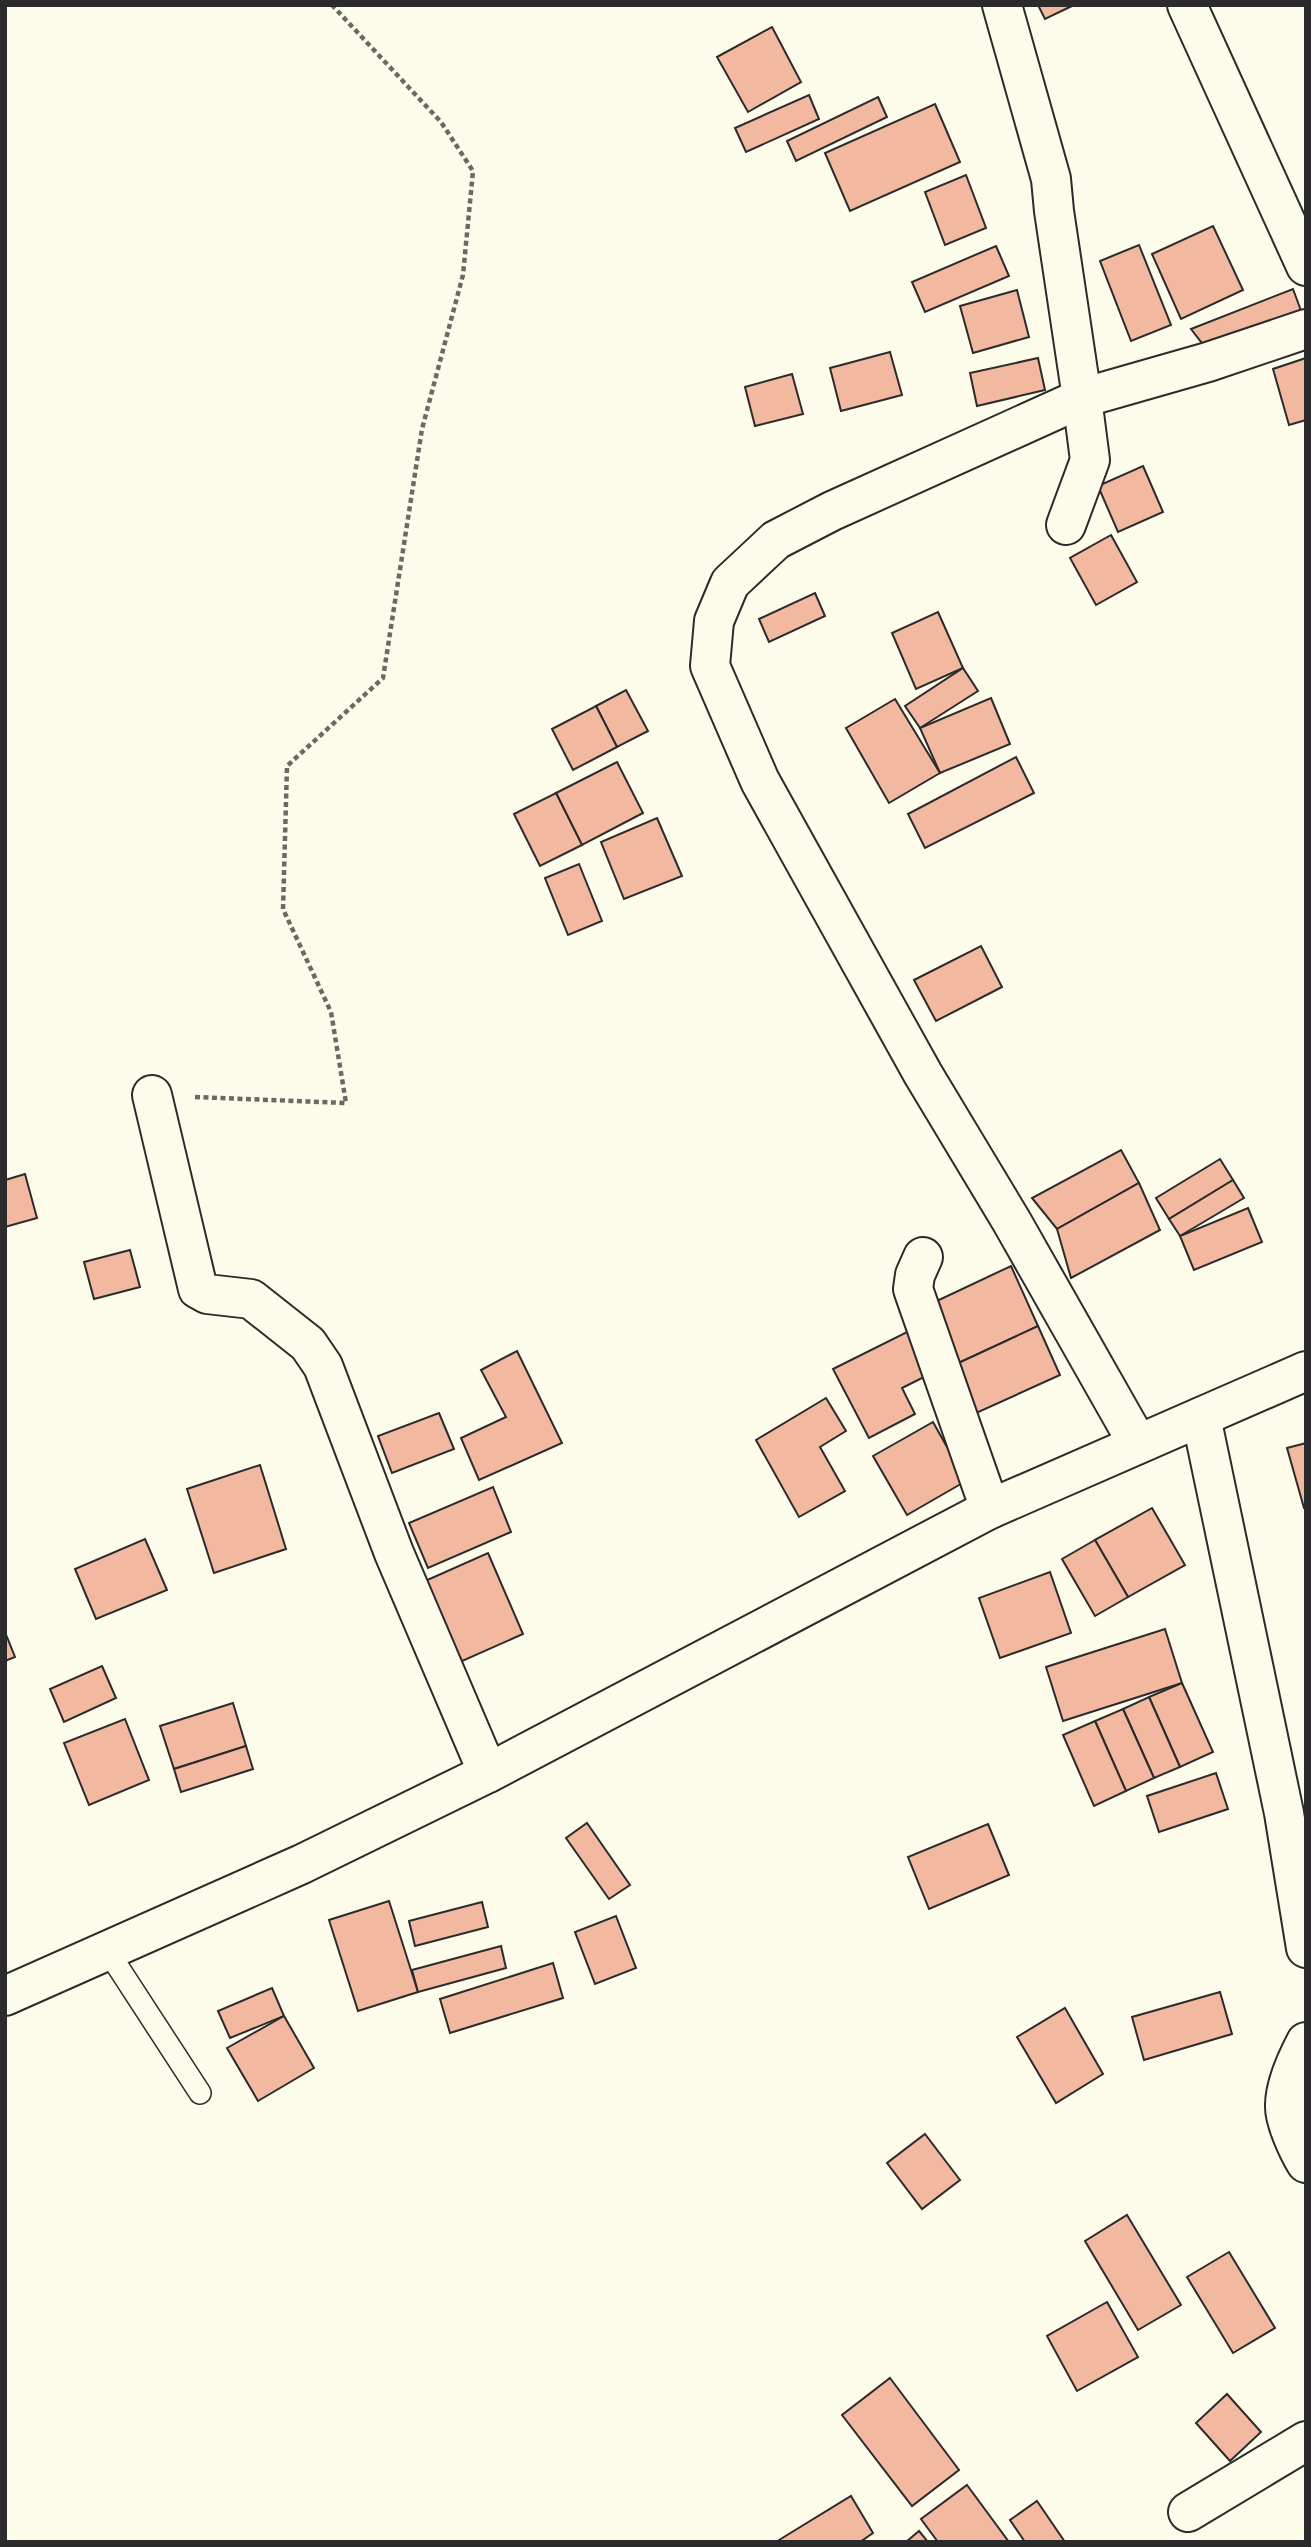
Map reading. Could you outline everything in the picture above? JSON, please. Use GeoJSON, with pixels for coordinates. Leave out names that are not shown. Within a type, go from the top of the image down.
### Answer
{"type":"FeatureCollection","features":[{"type":"Feature","properties":{"kind":"street"},"geometry":{"type":"LineString","coordinates":[[1002,5],[1051,179],[1090,460],[1066,525]]}},
{"type":"Feature","properties":{"kind":"street"},"geometry":{"type":"LineString","coordinates":[[1187,5],[1306,266]]}},
{"type":"Feature","properties":{"kind":"street"},"geometry":{"type":"LineString","coordinates":[[1138,1444],[1012,1222],[923,1074],[760,781],[710,666],[714,621],[730,583],[776,540],[832,511],[1082,398],[1208,362],[1306,329]]}},
{"type":"Feature","properties":{"kind":"street"},"geometry":{"type":"LineString","coordinates":[[152,1095],[198,1289],[207,1294],[251,1299],[308,1344],[323,1366],[394,1553],[488,1773]]}},
{"type":"Feature","properties":{"kind":"street"},"geometry":{"type":"LineString","coordinates":[[923,1257],[915,1275],[913,1289],[990,1509]]}},
{"type":"Feature","properties":{"kind":"street"},"geometry":{"type":"LineString","coordinates":[[5,1996],[302,1864],[488,1773],[990,1509],[1306,1371]]}},
{"type":"Feature","properties":{"kind":"street"},"geometry":{"type":"LineString","coordinates":[[1201,1417],[1284,1813],[1306,1948]]}},
{"type":"Feature","properties":{"kind":"street"},"geometry":{"type":"LineString","coordinates":[[1306,2042],[1296,2061],[1284,2106],[1298,2150],[1306,2163]]}},
{"type":"Feature","properties":{"kind":"street"},"geometry":{"type":"LineString","coordinates":[[1188,2512],[1306,2441]]}},
{"type":"Feature","properties":{"kind":"lane"},"geometry":{"type":"LineString","coordinates":[[107,1950],[200,2093]]}},
{"type":"Feature","properties":{"kind":"path"},"geometry":{"type":"LineString","coordinates":[[152,1095],[346,1103],[331,1012],[283,909],[287,766],[383,678],[422,429],[463,275],[473,171],[441,122],[332,5]]}},
{"type":"Feature","properties":{"kind":"building"},"geometry":{"type":"Polygon","coordinates":[[[1038,5],[1074,5],[1045,19],[1038,5]]]}},
{"type":"Feature","properties":{"kind":"building"},"geometry":{"type":"Polygon","coordinates":[[[772,27],[801,82],[748,112],[717,57],[772,27]]]}},
{"type":"Feature","properties":{"kind":"building"},"geometry":{"type":"Polygon","coordinates":[[[809,95],[819,119],[746,152],[735,128],[809,95]]]}},
{"type":"Feature","properties":{"kind":"building"},"geometry":{"type":"Polygon","coordinates":[[[878,97],[887,117],[796,161],[787,141],[878,97]]]}},
{"type":"Feature","properties":{"kind":"building"},"geometry":{"type":"Polygon","coordinates":[[[935,104],[960,162],[850,211],[825,153],[935,104]]]}},
{"type":"Feature","properties":{"kind":"building"},"geometry":{"type":"Polygon","coordinates":[[[966,175],[986,228],[945,245],[925,192],[966,175]]]}},
{"type":"Feature","properties":{"kind":"building"},"geometry":{"type":"Polygon","coordinates":[[[1213,226],[1243,290],[1181,319],[1152,254],[1213,226]]]}},
{"type":"Feature","properties":{"kind":"building"},"geometry":{"type":"Polygon","coordinates":[[[1139,245],[1171,325],[1131,341],[1100,261],[1139,245]]]}},
{"type":"Feature","properties":{"kind":"building"},"geometry":{"type":"Polygon","coordinates":[[[996,246],[1009,276],[925,312],[912,282],[996,246]]]}},
{"type":"Feature","properties":{"kind":"building"},"geometry":{"type":"Polygon","coordinates":[[[1293,289],[1303,316],[1205,347],[1191,329],[1293,289]]]}},
{"type":"Feature","properties":{"kind":"building"},"geometry":{"type":"Polygon","coordinates":[[[1017,290],[1029,337],[973,353],[960,306],[1017,290]]]}},
{"type":"Feature","properties":{"kind":"building"},"geometry":{"type":"Polygon","coordinates":[[[890,352],[902,395],[841,411],[830,368],[890,352]]]}},
{"type":"Feature","properties":{"kind":"building"},"geometry":{"type":"Polygon","coordinates":[[[1038,358],[1045,390],[977,406],[970,373],[1038,358]]]}},
{"type":"Feature","properties":{"kind":"building"},"geometry":{"type":"Polygon","coordinates":[[[1306,358],[1306,420],[1289,425],[1273,369],[1306,358]]]}},
{"type":"Feature","properties":{"kind":"building"},"geometry":{"type":"Polygon","coordinates":[[[792,374],[803,414],[755,426],[745,387],[792,374]]]}},
{"type":"Feature","properties":{"kind":"building"},"geometry":{"type":"Polygon","coordinates":[[[1143,466],[1163,512],[1118,532],[1098,486],[1143,466]]]}},
{"type":"Feature","properties":{"kind":"building"},"geometry":{"type":"Polygon","coordinates":[[[1111,535],[1137,582],[1096,605],[1070,558],[1111,535]]]}},
{"type":"Feature","properties":{"kind":"building"},"geometry":{"type":"Polygon","coordinates":[[[815,593],[825,616],[769,642],[759,619],[815,593]]]}},
{"type":"Feature","properties":{"kind":"building"},"geometry":{"type":"Polygon","coordinates":[[[938,612],[963,668],[916,689],[892,633],[938,612]]]}},
{"type":"Feature","properties":{"kind":"building"},"geometry":{"type":"Polygon","coordinates":[[[963,668],[978,691],[920,728],[905,706],[963,668]]]}},
{"type":"Feature","properties":{"kind":"building"},"geometry":{"type":"Polygon","coordinates":[[[626,690],[648,731],[617,747],[596,706],[626,690]]]}},
{"type":"Feature","properties":{"kind":"building"},"geometry":{"type":"Polygon","coordinates":[[[991,698],[1010,744],[940,773],[920,728],[991,698]]]}},
{"type":"Feature","properties":{"kind":"building"},"geometry":{"type":"Polygon","coordinates":[[[895,699],[940,773],[889,803],[846,728],[895,699]]]}},
{"type":"Feature","properties":{"kind":"building"},"geometry":{"type":"Polygon","coordinates":[[[596,706],[617,747],[573,770],[552,729],[596,706]]]}},
{"type":"Feature","properties":{"kind":"building"},"geometry":{"type":"Polygon","coordinates":[[[1016,757],[1034,793],[925,848],[908,814],[1016,757]]]}},
{"type":"Feature","properties":{"kind":"building"},"geometry":{"type":"Polygon","coordinates":[[[617,762],[643,813],[582,845],[556,793],[617,762]]]}},
{"type":"Feature","properties":{"kind":"building"},"geometry":{"type":"Polygon","coordinates":[[[556,793],[582,845],[540,866],[514,814],[556,793]]]}},
{"type":"Feature","properties":{"kind":"building"},"geometry":{"type":"Polygon","coordinates":[[[657,818],[682,876],[624,899],[601,842],[657,818]]]}},
{"type":"Feature","properties":{"kind":"building"},"geometry":{"type":"Polygon","coordinates":[[[579,864],[602,921],[568,935],[545,878],[579,864]]]}},
{"type":"Feature","properties":{"kind":"building"},"geometry":{"type":"Polygon","coordinates":[[[981,946],[1002,987],[936,1021],[914,980],[981,946]]]}},
{"type":"Feature","properties":{"kind":"building"},"geometry":{"type":"Polygon","coordinates":[[[1121,1150],[1139,1183],[1057,1229],[1032,1198],[1121,1150]]]}},
{"type":"Feature","properties":{"kind":"building"},"geometry":{"type":"Polygon","coordinates":[[[1220,1159],[1233,1180],[1169,1219],[1156,1198],[1220,1159]]]}},
{"type":"Feature","properties":{"kind":"building"},"geometry":{"type":"Polygon","coordinates":[[[25,1174],[37,1218],[5,1227],[5,1180],[25,1174]]]}},
{"type":"Feature","properties":{"kind":"building"},"geometry":{"type":"Polygon","coordinates":[[[1233,1180],[1244,1198],[1180,1236],[1169,1219],[1233,1180]]]}},
{"type":"Feature","properties":{"kind":"building"},"geometry":{"type":"Polygon","coordinates":[[[1139,1183],[1160,1230],[1071,1278],[1057,1229],[1139,1183]]]}},
{"type":"Feature","properties":{"kind":"building"},"geometry":{"type":"Polygon","coordinates":[[[1248,1208],[1262,1242],[1194,1270],[1180,1236],[1248,1208]]]}},
{"type":"Feature","properties":{"kind":"building"},"geometry":{"type":"Polygon","coordinates":[[[130,1250],[140,1287],[94,1299],[84,1262],[130,1250]]]}},
{"type":"Feature","properties":{"kind":"building"},"geometry":{"type":"Polygon","coordinates":[[[1011,1266],[1038,1326],[952,1366],[924,1307],[1011,1266]]]}},
{"type":"Feature","properties":{"kind":"building"},"geometry":{"type":"Polygon","coordinates":[[[1038,1326],[1060,1375],[974,1414],[952,1366],[1038,1326]]]}},
{"type":"Feature","properties":{"kind":"building"},"geometry":{"type":"Polygon","coordinates":[[[917,1327],[938,1370],[902,1388],[915,1414],[869,1438],[833,1369],[917,1327]]]}},
{"type":"Feature","properties":{"kind":"building"},"geometry":{"type":"Polygon","coordinates":[[[517,1351],[562,1443],[479,1480],[461,1438],[506,1417],[481,1370],[517,1351]]]}},
{"type":"Feature","properties":{"kind":"building"},"geometry":{"type":"Polygon","coordinates":[[[826,1398],[846,1431],[820,1447],[845,1491],[799,1517],[756,1440],[826,1398]]]}},
{"type":"Feature","properties":{"kind":"building"},"geometry":{"type":"Polygon","coordinates":[[[439,1413],[454,1449],[392,1473],[378,1436],[439,1413]]]}},
{"type":"Feature","properties":{"kind":"building"},"geometry":{"type":"Polygon","coordinates":[[[933,1422],[966,1481],[907,1515],[873,1456],[933,1422]]]}},
{"type":"Feature","properties":{"kind":"building"},"geometry":{"type":"Polygon","coordinates":[[[1306,1443],[1306,1508],[1304,1508],[1287,1448],[1306,1443]]]}},
{"type":"Feature","properties":{"kind":"building"},"geometry":{"type":"Polygon","coordinates":[[[260,1465],[286,1549],[214,1573],[187,1489],[260,1465]]]}},
{"type":"Feature","properties":{"kind":"building"},"geometry":{"type":"Polygon","coordinates":[[[493,1487],[511,1532],[428,1568],[409,1523],[493,1487]]]}},
{"type":"Feature","properties":{"kind":"building"},"geometry":{"type":"Polygon","coordinates":[[[1152,1508],[1185,1565],[1128,1597],[1095,1540],[1152,1508]]]}},
{"type":"Feature","properties":{"kind":"building"},"geometry":{"type":"Polygon","coordinates":[[[145,1539],[167,1590],[96,1619],[75,1569],[145,1539]]]}},
{"type":"Feature","properties":{"kind":"building"},"geometry":{"type":"Polygon","coordinates":[[[1095,1540],[1128,1597],[1095,1616],[1062,1559],[1095,1540]]]}},
{"type":"Feature","properties":{"kind":"building"},"geometry":{"type":"Polygon","coordinates":[[[488,1553],[523,1634],[460,1662],[425,1581],[488,1553]]]}},
{"type":"Feature","properties":{"kind":"building"},"geometry":{"type":"Polygon","coordinates":[[[1050,1572],[1071,1633],[1000,1658],[979,1598],[1050,1572]]]}},
{"type":"Feature","properties":{"kind":"building"},"geometry":{"type":"Polygon","coordinates":[[[1165,1629],[1182,1683],[1063,1721],[1046,1667],[1165,1629]]]}},
{"type":"Feature","properties":{"kind":"building"},"geometry":{"type":"Polygon","coordinates":[[[5,1632],[15,1657],[5,1661],[5,1632]]]}},
{"type":"Feature","properties":{"kind":"building"},"geometry":{"type":"Polygon","coordinates":[[[102,1666],[116,1698],[64,1722],[50,1689],[102,1666]]]}},
{"type":"Feature","properties":{"kind":"building"},"geometry":{"type":"Polygon","coordinates":[[[1182,1683],[1213,1752],[1180,1767],[1149,1697],[1182,1683]]]}},
{"type":"Feature","properties":{"kind":"building"},"geometry":{"type":"Polygon","coordinates":[[[1149,1697],[1180,1767],[1154,1778],[1123,1709],[1149,1697]]]}},
{"type":"Feature","properties":{"kind":"building"},"geometry":{"type":"Polygon","coordinates":[[[233,1703],[246,1746],[174,1769],[160,1726],[233,1703]]]}},
{"type":"Feature","properties":{"kind":"building"},"geometry":{"type":"Polygon","coordinates":[[[1123,1709],[1154,1778],[1126,1791],[1095,1721],[1123,1709]]]}},
{"type":"Feature","properties":{"kind":"building"},"geometry":{"type":"Polygon","coordinates":[[[125,1719],[149,1780],[89,1805],[64,1743],[125,1719]]]}},
{"type":"Feature","properties":{"kind":"building"},"geometry":{"type":"Polygon","coordinates":[[[1095,1721],[1126,1791],[1094,1806],[1063,1735],[1095,1721]]]}},
{"type":"Feature","properties":{"kind":"building"},"geometry":{"type":"Polygon","coordinates":[[[246,1746],[253,1769],[181,1792],[174,1769],[246,1746]]]}},
{"type":"Feature","properties":{"kind":"building"},"geometry":{"type":"Polygon","coordinates":[[[1216,1773],[1228,1809],[1159,1832],[1147,1796],[1216,1773]]]}},
{"type":"Feature","properties":{"kind":"building"},"geometry":{"type":"Polygon","coordinates":[[[587,1823],[630,1885],[609,1899],[566,1838],[587,1823]]]}},
{"type":"Feature","properties":{"kind":"building"},"geometry":{"type":"Polygon","coordinates":[[[988,1824],[1009,1875],[929,1909],[908,1857],[988,1824]]]}},
{"type":"Feature","properties":{"kind":"building"},"geometry":{"type":"Polygon","coordinates":[[[389,1901],[418,1992],[358,2011],[329,1920],[389,1901]]]}},
{"type":"Feature","properties":{"kind":"building"},"geometry":{"type":"Polygon","coordinates":[[[482,1902],[488,1927],[415,1946],[409,1921],[482,1902]]]}},
{"type":"Feature","properties":{"kind":"building"},"geometry":{"type":"Polygon","coordinates":[[[616,1916],[636,1968],[595,1984],[575,1932],[616,1916]]]}},
{"type":"Feature","properties":{"kind":"building"},"geometry":{"type":"Polygon","coordinates":[[[501,1946],[506,1968],[418,1992],[412,1970],[501,1946]]]}},
{"type":"Feature","properties":{"kind":"building"},"geometry":{"type":"Polygon","coordinates":[[[553,1963],[563,1998],[450,2033],[440,1999],[553,1963]]]}},
{"type":"Feature","properties":{"kind":"building"},"geometry":{"type":"Polygon","coordinates":[[[272,1988],[284,2016],[230,2038],[218,2011],[272,1988]]]}},
{"type":"Feature","properties":{"kind":"building"},"geometry":{"type":"Polygon","coordinates":[[[1220,1992],[1232,2034],[1144,2060],[1132,2017],[1220,1992]]]}},
{"type":"Feature","properties":{"kind":"building"},"geometry":{"type":"Polygon","coordinates":[[[1065,2008],[1103,2074],[1056,2103],[1017,2037],[1065,2008]]]}},
{"type":"Feature","properties":{"kind":"building"},"geometry":{"type":"Polygon","coordinates":[[[284,2016],[314,2068],[258,2101],[227,2048],[284,2016]]]}},
{"type":"Feature","properties":{"kind":"building"},"geometry":{"type":"Polygon","coordinates":[[[925,2134],[960,2180],[922,2209],[887,2163],[925,2134]]]}},
{"type":"Feature","properties":{"kind":"building"},"geometry":{"type":"Polygon","coordinates":[[[1127,2215],[1181,2305],[1138,2330],[1085,2241],[1127,2215]]]}},
{"type":"Feature","properties":{"kind":"building"},"geometry":{"type":"Polygon","coordinates":[[[1229,2252],[1275,2328],[1233,2353],[1187,2277],[1229,2252]]]}},
{"type":"Feature","properties":{"kind":"building"},"geometry":{"type":"Polygon","coordinates":[[[1107,2302],[1138,2357],[1077,2391],[1047,2336],[1107,2302]]]}},
{"type":"Feature","properties":{"kind":"building"},"geometry":{"type":"Polygon","coordinates":[[[890,2378],[959,2470],[912,2506],[842,2415],[890,2378]]]}},
{"type":"Feature","properties":{"kind":"building"},"geometry":{"type":"Polygon","coordinates":[[[1227,2394],[1261,2432],[1230,2461],[1196,2423],[1227,2394]]]}},
{"type":"Feature","properties":{"kind":"building"},"geometry":{"type":"Polygon","coordinates":[[[967,2485],[1009,2542],[938,2542],[921,2519],[967,2485]]]}},
{"type":"Feature","properties":{"kind":"building"},"geometry":{"type":"Polygon","coordinates":[[[851,2496],[873,2533],[860,2542],[780,2542],[779,2540],[851,2496]]]}},
{"type":"Feature","properties":{"kind":"building"},"geometry":{"type":"Polygon","coordinates":[[[1037,2501],[1065,2542],[1025,2542],[1010,2520],[1037,2501]]]}},
{"type":"Feature","properties":{"kind":"building"},"geometry":{"type":"Polygon","coordinates":[[[919,2531],[928,2542],[906,2542],[919,2531]]]}}]}
